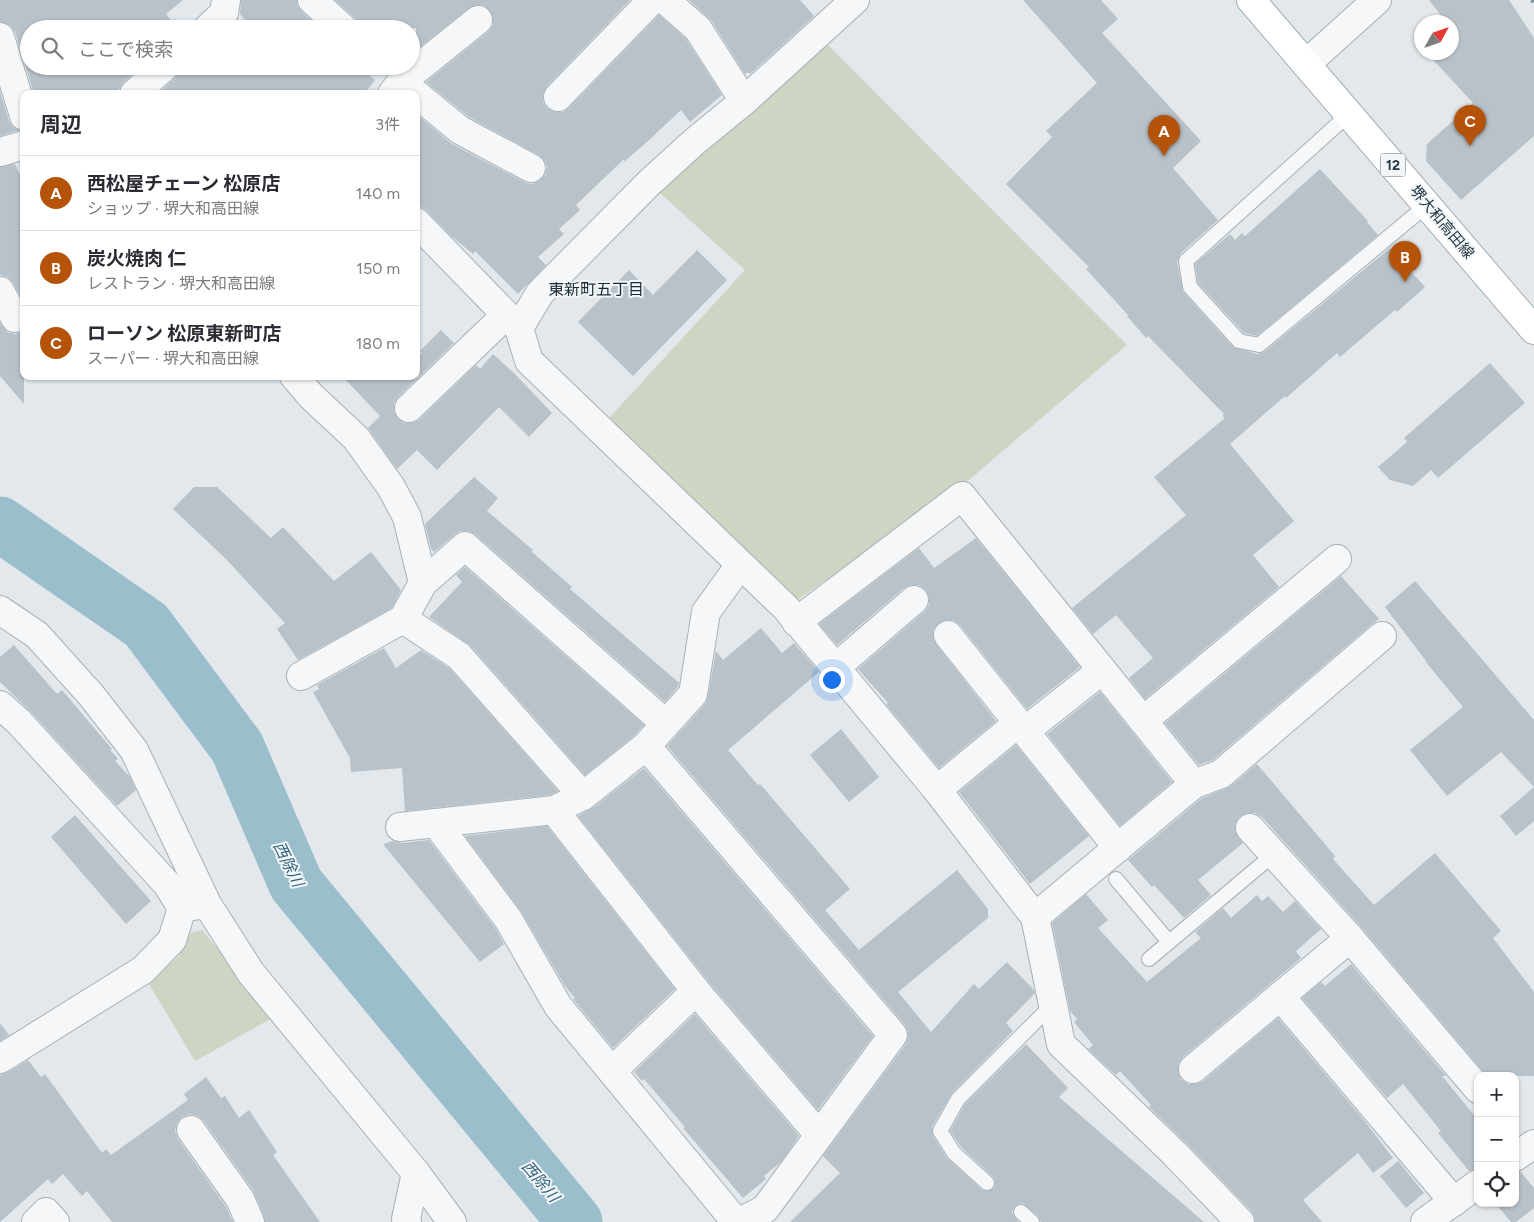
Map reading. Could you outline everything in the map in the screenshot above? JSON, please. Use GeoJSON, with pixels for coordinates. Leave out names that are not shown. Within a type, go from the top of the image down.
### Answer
{"type":"FeatureCollection","features":[{"type":"Feature","properties":{"kind":"main road","name":"堺大和高田線"},"geometry":{"type":"LineString","coordinates":[[1251,0],[1534,330]]}},
{"type":"Feature","properties":{"kind":"street"},"geometry":{"type":"LineString","coordinates":[[217,20],[224,13],[226,0]]}},
{"type":"Feature","properties":{"kind":"street"},"geometry":{"type":"LineString","coordinates":[[312,0],[334,20]]}},
{"type":"Feature","properties":{"kind":"street"},"geometry":{"type":"LineString","coordinates":[[558,97],[652,0]]}},
{"type":"Feature","properties":{"kind":"street"},"geometry":{"type":"LineString","coordinates":[[665,0],[698,30],[744,100]]}},
{"type":"Feature","properties":{"kind":"street"},"geometry":{"type":"LineString","coordinates":[[1306,64],[1377,0]]}},
{"type":"Feature","properties":{"kind":"street"},"geometry":{"type":"LineString","coordinates":[[409,408],[512,322],[649,183],[744,100],[838,6]]}},
{"type":"Feature","properties":{"kind":"street"},"geometry":{"type":"LineString","coordinates":[[420,70],[478,20]]}},
{"type":"Feature","properties":{"kind":"street"},"geometry":{"type":"LineString","coordinates":[[0,36],[20,103]]}},
{"type":"Feature","properties":{"kind":"street"},"geometry":{"type":"LineString","coordinates":[[138,90],[155,75]]}},
{"type":"Feature","properties":{"kind":"street"},"geometry":{"type":"LineString","coordinates":[[402,86],[415,75]]}},
{"type":"Feature","properties":{"kind":"street"},"geometry":{"type":"LineString","coordinates":[[420,100],[460,130],[531,168]]}},
{"type":"Feature","properties":{"kind":"street"},"geometry":{"type":"LineString","coordinates":[[0,152],[20,146]]}},
{"type":"Feature","properties":{"kind":"street"},"geometry":{"type":"LineString","coordinates":[[420,226],[512,322],[529,361],[786,608],[937,790],[1035,917],[1061,1044],[1174,1153],[1240,1222]]}},
{"type":"Feature","properties":{"kind":"street"},"geometry":{"type":"LineString","coordinates":[[0,291],[15,318]]}},
{"type":"Feature","properties":{"kind":"street"},"geometry":{"type":"LineString","coordinates":[[297,380],[311,396],[356,438],[392,487],[407,517],[423,583]]}},
{"type":"Feature","properties":{"kind":"street"},"geometry":{"type":"LineString","coordinates":[[796,622],[962,496],[1194,784]]}},
{"type":"Feature","properties":{"kind":"street"},"geometry":{"type":"LineString","coordinates":[[301,676],[403,619],[423,583],[466,546],[666,724]]}},
{"type":"Feature","properties":{"kind":"street"},"geometry":{"type":"LineString","coordinates":[[1143,720],[1337,559]]}},
{"type":"Feature","properties":{"kind":"street"},"geometry":{"type":"LineString","coordinates":[[400,827],[554,810],[583,796],[646,746],[693,694],[706,612],[740,565]]}},
{"type":"Feature","properties":{"kind":"street"},"geometry":{"type":"LineString","coordinates":[[835,668],[914,600]]}},
{"type":"Feature","properties":{"kind":"street"},"geometry":{"type":"LineString","coordinates":[[0,610],[37,635],[91,694],[134,750],[194,906]]}},
{"type":"Feature","properties":{"kind":"street"},"geometry":{"type":"LineString","coordinates":[[403,619],[458,656],[583,796]]}},
{"type":"Feature","properties":{"kind":"street"},"geometry":{"type":"LineString","coordinates":[[948,635],[1118,848]]}},
{"type":"Feature","properties":{"kind":"street"},"geometry":{"type":"LineString","coordinates":[[1035,917],[1194,784],[1221,774],[1382,636]]}},
{"type":"Feature","properties":{"kind":"street"},"geometry":{"type":"LineString","coordinates":[[937,790],[1102,670]]}},
{"type":"Feature","properties":{"kind":"street"},"geometry":{"type":"LineString","coordinates":[[0,705],[19,722],[167,884],[194,906],[252,973],[416,1173],[452,1222]]}},
{"type":"Feature","properties":{"kind":"street"},"geometry":{"type":"LineString","coordinates":[[436,823],[508,919],[558,1006],[738,1222],[765,1209],[893,1034],[646,746]]}},
{"type":"Feature","properties":{"kind":"street"},"geometry":{"type":"LineString","coordinates":[[554,810],[696,991],[819,1135]]}},
{"type":"Feature","properties":{"kind":"street"},"geometry":{"type":"LineString","coordinates":[[1250,828],[1350,938],[1474,1084]]}},
{"type":"Feature","properties":{"kind":"street"},"geometry":{"type":"LineString","coordinates":[[0,1059],[143,970],[172,940],[194,906]]}},
{"type":"Feature","properties":{"kind":"street"},"geometry":{"type":"LineString","coordinates":[[1193,1069],[1350,938]]}},
{"type":"Feature","properties":{"kind":"street"},"geometry":{"type":"LineString","coordinates":[[612,1071],[696,991]]}},
{"type":"Feature","properties":{"kind":"street"},"geometry":{"type":"LineString","coordinates":[[1280,996],[1454,1202]]}},
{"type":"Feature","properties":{"kind":"street"},"geometry":{"type":"LineString","coordinates":[[191,1130],[240,1199],[250,1222]]}},
{"type":"Feature","properties":{"kind":"street"},"geometry":{"type":"LineString","coordinates":[[407,1222],[406,1219],[416,1173]]}},
{"type":"Feature","properties":{"kind":"street"},"geometry":{"type":"LineString","coordinates":[[1425,1222],[1474,1187]]}},
{"type":"Feature","properties":{"kind":"street"},"geometry":{"type":"LineString","coordinates":[[36,1222],[46,1212],[55,1222]]}},
{"type":"Feature","properties":{"kind":"lane"},"geometry":{"type":"LineString","coordinates":[[1349,114],[1186,261],[1190,287],[1239,341],[1259,345],[1427,205]]}},
{"type":"Feature","properties":{"kind":"lane"},"geometry":{"type":"LineString","coordinates":[[1149,959],[1274,854]]}},
{"type":"Feature","properties":{"kind":"lane"},"geometry":{"type":"LineString","coordinates":[[1116,879],[1169,942]]}},
{"type":"Feature","properties":{"kind":"lane"},"geometry":{"type":"LineString","coordinates":[[987,1183],[954,1153],[940,1131],[958,1099],[1053,1004]]}},
{"type":"Feature","properties":{"kind":"lane"},"geometry":{"type":"LineString","coordinates":[[1021,1212],[1032,1222]]}},
{"type":"Feature","properties":{"kind":"green space"},"geometry":{"type":"Polygon","coordinates":[[[817,34],[1127,345],[970,479],[786,608],[599,429],[745,270],[649,183],[817,34]]]}},
{"type":"Feature","properties":{"kind":"green space"},"geometry":{"type":"Polygon","coordinates":[[[202,930],[274,1017],[195,1061],[149,984],[179,956],[190,933],[202,930]]]}},
{"type":"Feature","properties":{"kind":"building"},"geometry":{"type":"Polygon","coordinates":[[[0,0],[183,0],[166,14],[171,20],[20,20],[20,48],[15,32],[10,25],[0,22],[0,0]]]}},
{"type":"Feature","properties":{"kind":"building"},"geometry":{"type":"Polygon","coordinates":[[[241,0],[297,0],[297,5],[301,11],[311,20],[245,20],[240,14],[241,0]]]}},
{"type":"Feature","properties":{"kind":"building"},"geometry":{"type":"Polygon","coordinates":[[[335,0],[630,0],[547,86],[543,94],[543,102],[547,108],[555,112],[563,112],[569,108],[659,15],[686,39],[722,95],[690,122],[681,110],[625,161],[623,160],[576,205],[580,210],[559,229],[564,234],[538,257],[546,265],[518,294],[475,251],[473,254],[450,235],[427,211],[420,207],[420,117],[452,144],[524,182],[531,184],[539,181],[545,175],[547,167],[539,155],[469,117],[426,82],[488,32],[493,25],[490,11],[483,5],[469,8],[420,47],[420,20],[356,20],[335,0]]]}},
{"type":"Feature","properties":{"kind":"building"},"geometry":{"type":"Polygon","coordinates":[[[689,0],[800,0],[814,16],[750,74],[748,72],[745,74],[711,20],[689,0]]]}},
{"type":"Feature","properties":{"kind":"building"},"geometry":{"type":"Polygon","coordinates":[[[1023,0],[1101,0],[1118,19],[1102,33],[1201,141],[1173,168],[1218,220],[1180,254],[1177,262],[1183,292],[1233,347],[1257,354],[1264,352],[1390,248],[1425,287],[1340,357],[1337,353],[1230,444],[1294,521],[1253,555],[1279,587],[1145,699],[1129,678],[1153,658],[1116,615],[1093,634],[1072,608],[1186,515],[1154,477],[1225,418],[1222,416],[1224,414],[1148,336],[1146,338],[1128,315],[1086,269],[1089,267],[1006,184],[1052,137],[1046,131],[1097,83],[1023,0]]]}},
{"type":"Feature","properties":{"kind":"building"},"geometry":{"type":"Polygon","coordinates":[[[1429,0],[1509,0],[1534,38],[1534,136],[1461,200],[1426,161],[1427,144],[1473,103],[1433,60],[1459,60],[1459,15],[1441,15],[1429,0]]]}},
{"type":"Feature","properties":{"kind":"building"},"geometry":{"type":"Polygon","coordinates":[[[28,75],[131,75],[119,90],[33,90],[28,75]]]}},
{"type":"Feature","properties":{"kind":"building"},"geometry":{"type":"Polygon","coordinates":[[[177,75],[369,75],[375,80],[367,90],[162,90],[177,75]]]}},
{"type":"Feature","properties":{"kind":"building"},"geometry":{"type":"Polygon","coordinates":[[[0,91],[9,121],[13,127],[19,130],[0,136],[0,91]]]}},
{"type":"Feature","properties":{"kind":"building"},"geometry":{"type":"Polygon","coordinates":[[[15,164],[20,175],[20,295],[8,277],[0,275],[0,167],[15,164]]]}},
{"type":"Feature","properties":{"kind":"building"},"geometry":{"type":"Polygon","coordinates":[[[1320,169],[1368,221],[1378,235],[1257,336],[1244,333],[1198,283],[1195,264],[1230,234],[1235,240],[1242,233],[1245,236],[1320,169]]]}},
{"type":"Feature","properties":{"kind":"building"},"geometry":{"type":"Polygon","coordinates":[[[697,250],[727,280],[633,376],[578,322],[629,270],[653,295],[697,250]]]}},
{"type":"Feature","properties":{"kind":"building"},"geometry":{"type":"Polygon","coordinates":[[[0,323],[7,332],[15,334],[20,332],[20,380],[24,380],[24,404],[0,376],[0,323]]]}},
{"type":"Feature","properties":{"kind":"building"},"geometry":{"type":"Polygon","coordinates":[[[441,330],[454,343],[420,376],[420,355],[422,353],[420,351],[441,330]]]}},
{"type":"Feature","properties":{"kind":"building"},"geometry":{"type":"Polygon","coordinates":[[[493,354],[552,413],[529,437],[499,407],[437,470],[417,450],[397,469],[368,428],[380,416],[346,380],[416,380],[394,403],[394,411],[398,419],[404,423],[412,423],[419,420],[476,365],[480,369],[493,354]]]}},
{"type":"Feature","properties":{"kind":"building"},"geometry":{"type":"Polygon","coordinates":[[[1490,363],[1525,403],[1438,478],[1431,470],[1413,486],[1390,480],[1378,467],[1407,442],[1404,438],[1490,363]]]}},
{"type":"Feature","properties":{"kind":"building"},"geometry":{"type":"Polygon","coordinates":[[[474,477],[498,498],[487,511],[533,550],[532,552],[572,587],[570,589],[679,681],[678,687],[665,702],[475,534],[461,531],[434,552],[431,549],[425,524],[474,477]]]}},
{"type":"Feature","properties":{"kind":"building"},"geometry":{"type":"Polygon","coordinates":[[[194,487],[217,487],[271,538],[283,527],[334,581],[371,552],[401,590],[392,608],[298,660],[277,629],[285,623],[226,559],[173,509],[194,487]]]}},
{"type":"Feature","properties":{"kind":"building"},"geometry":{"type":"Polygon","coordinates":[[[976,538],[1080,667],[1027,709],[960,625],[953,620],[939,623],[933,630],[936,644],[996,721],[939,768],[886,704],[888,703],[858,669],[925,611],[929,605],[929,597],[926,590],[919,585],[911,585],[904,588],[837,645],[819,624],[919,548],[934,568],[976,538]]]}},
{"type":"Feature","properties":{"kind":"building"},"geometry":{"type":"Polygon","coordinates":[[[465,567],[644,725],[635,735],[585,775],[471,646],[429,617],[462,582],[456,575],[465,567]]]}},
{"type":"Feature","properties":{"kind":"building"},"geometry":{"type":"Polygon","coordinates":[[[1341,576],[1379,619],[1213,760],[1199,765],[1165,723],[1341,576]]]}},
{"type":"Feature","properties":{"kind":"building"},"geometry":{"type":"Polygon","coordinates":[[[1415,581],[1534,720],[1534,787],[1501,752],[1447,796],[1410,750],[1463,707],[1425,661],[1385,607],[1415,581]]]}},
{"type":"Feature","properties":{"kind":"building"},"geometry":{"type":"Polygon","coordinates":[[[761,628],[782,653],[794,643],[819,672],[728,750],[758,785],[760,784],[850,889],[825,910],[859,950],[957,870],[988,909],[988,918],[898,992],[931,1032],[974,984],[979,989],[1007,962],[1034,990],[1035,993],[1006,1023],[1013,1031],[952,1093],[932,1127],[933,1136],[947,1158],[982,1190],[989,1191],[994,1188],[995,1181],[993,1177],[961,1147],[950,1131],[965,1104],[1026,1044],[1068,1088],[1059,1097],[1204,1222],[1041,1222],[1038,1216],[1022,1203],[1015,1206],[1012,1211],[1019,1222],[790,1222],[840,1173],[823,1156],[906,1044],[908,1031],[905,1025],[667,746],[705,704],[716,651],[723,660],[761,628]]]}},
{"type":"Feature","properties":{"kind":"building"},"geometry":{"type":"Polygon","coordinates":[[[14,645],[57,694],[62,690],[112,749],[110,750],[118,759],[115,761],[130,777],[136,790],[117,806],[30,711],[0,682],[0,657],[14,645]]]}},
{"type":"Feature","properties":{"kind":"building"},"geometry":{"type":"Polygon","coordinates":[[[384,648],[396,668],[421,650],[449,668],[558,791],[550,795],[405,811],[402,768],[351,772],[350,758],[313,692],[319,689],[317,685],[384,648]]]}},
{"type":"Feature","properties":{"kind":"building"},"geometry":{"type":"Polygon","coordinates":[[[1100,692],[1172,782],[1120,826],[1047,734],[1100,692]]]}},
{"type":"Feature","properties":{"kind":"building"},"geometry":{"type":"Polygon","coordinates":[[[841,729],[879,777],[849,802],[810,755],[841,729]]]}},
{"type":"Feature","properties":{"kind":"building"},"geometry":{"type":"Polygon","coordinates":[[[1016,745],[1089,836],[1030,884],[959,792],[1016,745]]]}},
{"type":"Feature","properties":{"kind":"building"},"geometry":{"type":"Polygon","coordinates":[[[1257,764],[1335,856],[1333,859],[1374,905],[1435,853],[1501,931],[1493,938],[1534,992],[1534,1076],[1519,1076],[1519,1072],[1484,1072],[1362,928],[1262,817],[1255,813],[1247,813],[1239,817],[1235,824],[1235,831],[1243,843],[1198,880],[1211,895],[1184,918],[1128,860],[1202,798],[1231,786],[1257,764]]]}},
{"type":"Feature","properties":{"kind":"building"},"geometry":{"type":"Polygon","coordinates":[[[644,768],[873,1036],[818,1110],[708,981],[578,816],[593,808],[644,768]]]}},
{"type":"Feature","properties":{"kind":"building"},"geometry":{"type":"Polygon","coordinates":[[[1534,787],[1534,821],[1516,836],[1500,816],[1534,787]]]}},
{"type":"Feature","properties":{"kind":"building"},"geometry":{"type":"Polygon","coordinates":[[[75,815],[151,901],[126,924],[51,837],[75,815]]]}},
{"type":"Feature","properties":{"kind":"building"},"geometry":{"type":"Polygon","coordinates":[[[547,826],[675,989],[613,1048],[573,999],[575,998],[565,986],[521,911],[465,836],[547,826]]]}},
{"type":"Feature","properties":{"kind":"building"},"geometry":{"type":"Polygon","coordinates":[[[429,840],[495,928],[504,944],[480,962],[383,844],[393,841],[402,843],[429,840]]]}},
{"type":"Feature","properties":{"kind":"building"},"geometry":{"type":"Polygon","coordinates":[[[1086,894],[1108,920],[1098,928],[1147,982],[1201,938],[1195,932],[1223,908],[1231,918],[1257,895],[1262,901],[1268,896],[1283,912],[1295,901],[1321,929],[1296,951],[1301,958],[1183,1057],[1178,1064],[1178,1072],[1181,1079],[1188,1084],[1196,1084],[1203,1081],[1278,1018],[1363,1119],[1393,1158],[1373,1173],[1358,1153],[1303,1200],[1322,1222],[1255,1222],[1251,1211],[1149,1107],[1151,1105],[1120,1071],[1116,1075],[1088,1049],[1093,1045],[1074,1022],[1077,1019],[1070,1011],[1052,923],[1086,894]]]}},
{"type":"Feature","properties":{"kind":"building"},"geometry":{"type":"Polygon","coordinates":[[[1351,964],[1446,1076],[1442,1076],[1474,1115],[1474,1170],[1469,1171],[1438,1133],[1441,1131],[1403,1084],[1387,1098],[1302,998],[1321,982],[1325,986],[1351,964]]]}},
{"type":"Feature","properties":{"kind":"building"},"geometry":{"type":"Polygon","coordinates":[[[695,1014],[799,1136],[781,1162],[764,1176],[766,1179],[743,1198],[644,1079],[642,1081],[634,1072],[695,1014]]]}},
{"type":"Feature","properties":{"kind":"building"},"geometry":{"type":"Polygon","coordinates":[[[0,1023],[9,1035],[0,1041],[0,1023]]]}},
{"type":"Feature","properties":{"kind":"building"},"geometry":{"type":"Polygon","coordinates":[[[28,1060],[41,1077],[45,1074],[102,1153],[106,1149],[111,1155],[188,1100],[184,1094],[206,1077],[221,1098],[225,1096],[239,1118],[249,1110],[277,1152],[273,1155],[320,1222],[265,1222],[253,1190],[204,1121],[198,1116],[190,1114],[182,1117],[177,1123],[175,1131],[178,1139],[226,1207],[233,1222],[112,1222],[87,1191],[82,1196],[63,1174],[52,1184],[48,1179],[0,1222],[0,1075],[28,1060]]]}},
{"type":"Feature","properties":{"kind":"building"},"geometry":{"type":"Polygon","coordinates":[[[1398,1161],[1424,1193],[1406,1208],[1380,1176],[1398,1161]]]}},
{"type":"Feature","properties":{"kind":"building"},"geometry":{"type":"Polygon","coordinates":[[[1519,1171],[1534,1188],[1534,1208],[1516,1222],[1511,1222],[1498,1207],[1519,1207],[1519,1171]]]}},
{"type":"Feature","properties":{"kind":"waterway","name":"西除川"},"geometry":{"type":"LineString","coordinates":[[0,524],[146,625],[237,747],[296,884],[575,1222]]}},
{"type":"Feature","properties":{"kind":"place","name":"ローソン 松原東新町店"},"geometry":{"type":"Point","coordinates":[1470,146]}},
{"type":"Feature","properties":{"kind":"place","name":"西松屋チェーン 松原店"},"geometry":{"type":"Point","coordinates":[1164,156]}},
{"type":"Feature","properties":{"kind":"place","name":"炭火焼肉 仁"},"geometry":{"type":"Point","coordinates":[1405,282]}},
{"type":"Feature","properties":{"kind":"district","name":"東新町五丁目"},"geometry":{"type":"Point","coordinates":[596,289]}}]}
